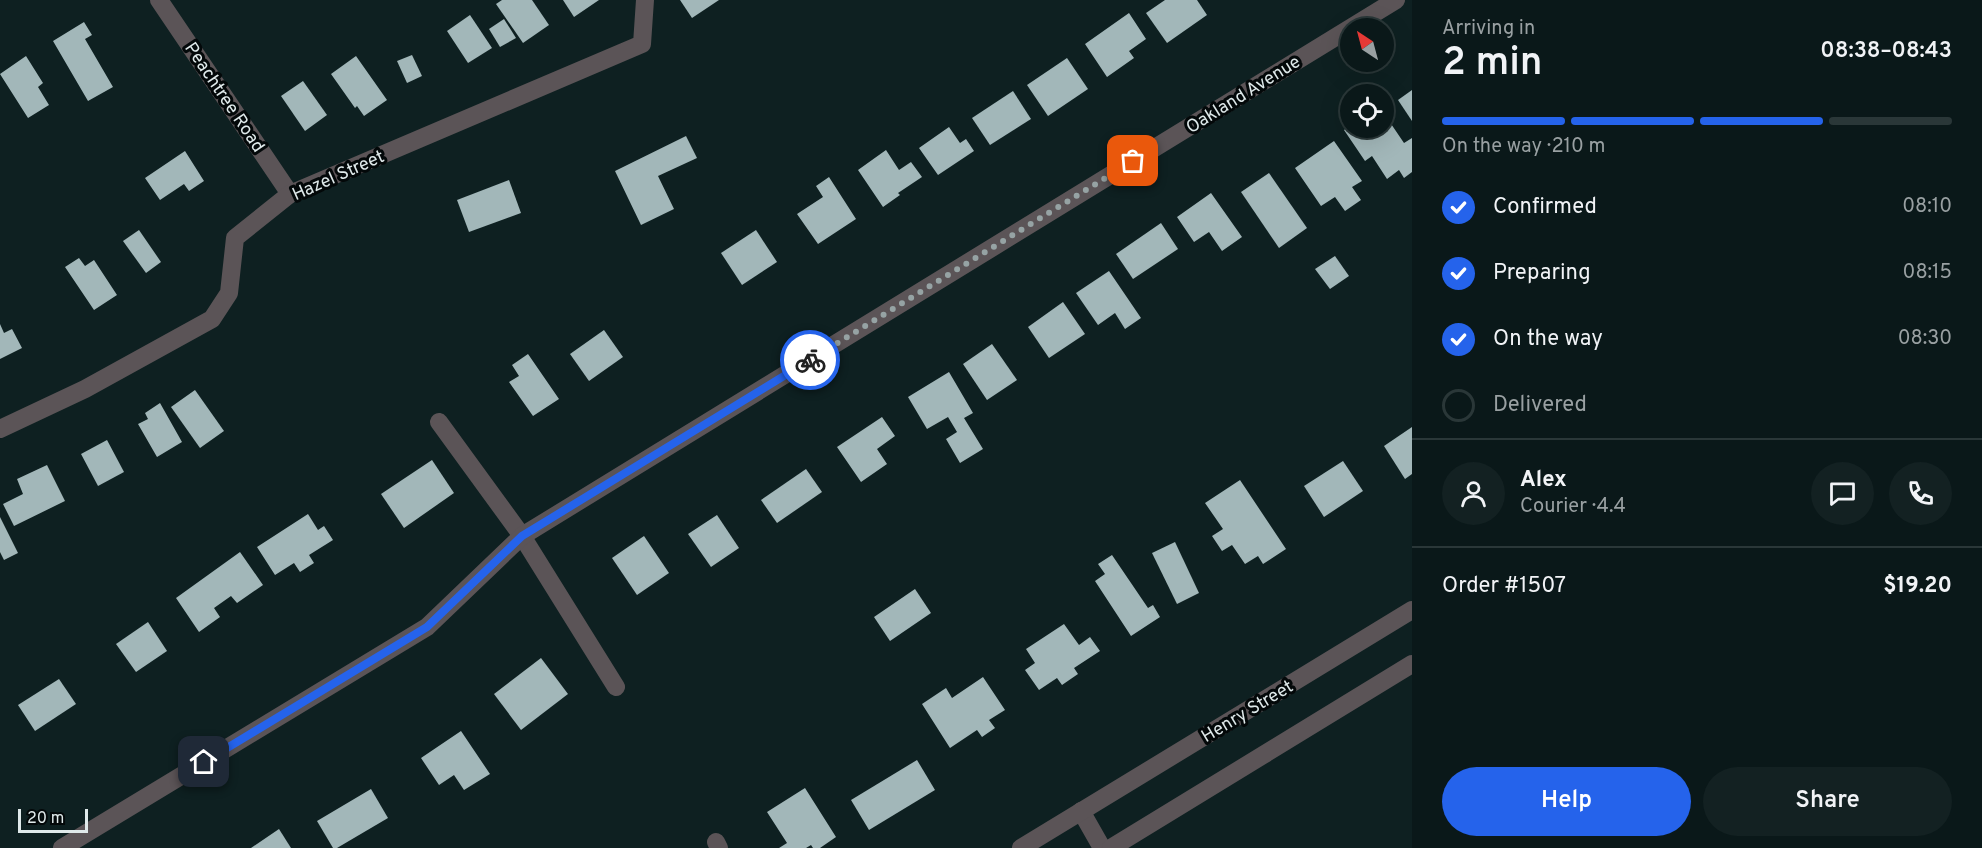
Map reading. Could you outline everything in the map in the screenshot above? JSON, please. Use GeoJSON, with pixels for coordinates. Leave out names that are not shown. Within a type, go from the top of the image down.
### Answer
{"type":"FeatureCollection","features":[{"type":"Feature","properties":{"kind":"street","name":"Peachtree Road"},"geometry":{"type":"LineString","coordinates":[[159,0],[290,194]]}},
{"type":"Feature","properties":{"kind":"street","name":"Hazel Street"},"geometry":{"type":"LineString","coordinates":[[0,429],[85,389],[212,319],[229,293],[235,238],[290,194],[642,44],[645,0]]}},
{"type":"Feature","properties":{"kind":"street","name":"Oakland Avenue"},"geometry":{"type":"LineString","coordinates":[[62,848],[427,627],[522,536],[1374,5],[1396,0]]}},
{"type":"Feature","properties":{"kind":"street"},"geometry":{"type":"LineString","coordinates":[[439,422],[522,536],[616,687]]}},
{"type":"Feature","properties":{"kind":"street","name":"Henry Street"},"geometry":{"type":"LineString","coordinates":[[1021,848],[1412,610]]}},
{"type":"Feature","properties":{"kind":"street"},"geometry":{"type":"LineString","coordinates":[[1112,848],[1412,664]]}},
{"type":"Feature","properties":{"kind":"street"},"geometry":{"type":"LineString","coordinates":[[1081,812],[1102,848]]}},
{"type":"Feature","properties":{"kind":"building"},"geometry":{"type":"Polygon","coordinates":[[[502,0],[532,0],[549,25],[523,43],[496,4],[502,0]]]}},
{"type":"Feature","properties":{"kind":"building"},"geometry":{"type":"Polygon","coordinates":[[[563,0],[599,0],[574,17],[563,0]]]}},
{"type":"Feature","properties":{"kind":"building"},"geometry":{"type":"Polygon","coordinates":[[[680,0],[719,0],[692,18],[680,0]]]}},
{"type":"Feature","properties":{"kind":"building"},"geometry":{"type":"Polygon","coordinates":[[[1165,0],[1197,0],[1207,15],[1167,43],[1146,13],[1165,0]]]}},
{"type":"Feature","properties":{"kind":"building"},"geometry":{"type":"Polygon","coordinates":[[[1129,13],[1146,39],[1129,51],[1134,58],[1107,77],[1085,44],[1129,13]]]}},
{"type":"Feature","properties":{"kind":"building"},"geometry":{"type":"Polygon","coordinates":[[[470,15],[492,48],[468,63],[447,31],[470,15]]]}},
{"type":"Feature","properties":{"kind":"building"},"geometry":{"type":"Polygon","coordinates":[[[504,19],[516,38],[500,47],[489,29],[504,19]]]}},
{"type":"Feature","properties":{"kind":"building"},"geometry":{"type":"Polygon","coordinates":[[[84,22],[92,35],[85,39],[113,87],[88,101],[53,41],[84,22]]]}},
{"type":"Feature","properties":{"kind":"building"},"geometry":{"type":"Polygon","coordinates":[[[412,55],[422,76],[407,83],[397,61],[412,55]]]}},
{"type":"Feature","properties":{"kind":"building"},"geometry":{"type":"Polygon","coordinates":[[[26,56],[43,83],[38,87],[49,105],[28,118],[0,74],[26,56]]]}},
{"type":"Feature","properties":{"kind":"building"},"geometry":{"type":"Polygon","coordinates":[[[356,56],[387,100],[364,116],[357,106],[355,108],[331,74],[356,56]]]}},
{"type":"Feature","properties":{"kind":"building"},"geometry":{"type":"Polygon","coordinates":[[[1067,58],[1088,89],[1048,116],[1027,85],[1067,58]]]}},
{"type":"Feature","properties":{"kind":"building"},"geometry":{"type":"Polygon","coordinates":[[[303,81],[327,115],[305,131],[281,96],[303,81]]]}},
{"type":"Feature","properties":{"kind":"building"},"geometry":{"type":"Polygon","coordinates":[[[1412,90],[1412,121],[1398,100],[1412,90]]]}},
{"type":"Feature","properties":{"kind":"building"},"geometry":{"type":"Polygon","coordinates":[[[1013,91],[1031,119],[990,145],[972,118],[1013,91]]]}},
{"type":"Feature","properties":{"kind":"building"},"geometry":{"type":"Polygon","coordinates":[[[949,127],[960,143],[966,139],[974,151],[938,175],[919,148],[949,127]]]}},
{"type":"Feature","properties":{"kind":"building"},"geometry":{"type":"Polygon","coordinates":[[[1394,128],[1404,143],[1412,138],[1412,172],[1404,178],[1399,170],[1387,179],[1372,156],[1365,161],[1349,138],[1394,138],[1394,128]]]}},
{"type":"Feature","properties":{"kind":"building"},"geometry":{"type":"Polygon","coordinates":[[[686,136],[697,158],[658,176],[674,209],[641,225],[615,171],[686,136]]]}},
{"type":"Feature","properties":{"kind":"building"},"geometry":{"type":"Polygon","coordinates":[[[1334,141],[1362,181],[1352,187],[1361,200],[1345,211],[1335,197],[1321,206],[1295,168],[1334,141]]]}},
{"type":"Feature","properties":{"kind":"building"},"geometry":{"type":"Polygon","coordinates":[[[886,150],[899,170],[911,162],[922,177],[898,193],[900,195],[883,207],[858,170],[886,150]]]}},
{"type":"Feature","properties":{"kind":"building"},"geometry":{"type":"Polygon","coordinates":[[[185,151],[204,181],[189,191],[184,184],[160,200],[145,178],[185,151]]]}},
{"type":"Feature","properties":{"kind":"building"},"geometry":{"type":"Polygon","coordinates":[[[1269,173],[1307,228],[1279,248],[1241,192],[1269,173]]]}},
{"type":"Feature","properties":{"kind":"building"},"geometry":{"type":"Polygon","coordinates":[[[829,177],[856,219],[818,244],[797,214],[823,197],[816,186],[829,177]]]}},
{"type":"Feature","properties":{"kind":"building"},"geometry":{"type":"Polygon","coordinates":[[[509,180],[521,213],[469,232],[457,200],[509,180]]]}},
{"type":"Feature","properties":{"kind":"building"},"geometry":{"type":"Polygon","coordinates":[[[1211,193],[1242,237],[1222,251],[1209,232],[1194,242],[1177,217],[1211,193]]]}},
{"type":"Feature","properties":{"kind":"building"},"geometry":{"type":"Polygon","coordinates":[[[1161,223],[1178,249],[1133,279],[1116,254],[1161,223]]]}},
{"type":"Feature","properties":{"kind":"building"},"geometry":{"type":"Polygon","coordinates":[[[139,230],[161,262],[146,273],[123,241],[139,230]]]}},
{"type":"Feature","properties":{"kind":"building"},"geometry":{"type":"Polygon","coordinates":[[[756,230],[777,262],[742,285],[721,253],[756,230]]]}},
{"type":"Feature","properties":{"kind":"building"},"geometry":{"type":"Polygon","coordinates":[[[1335,256],[1349,276],[1330,289],[1315,269],[1335,256]]]}},
{"type":"Feature","properties":{"kind":"building"},"geometry":{"type":"Polygon","coordinates":[[[79,258],[85,266],[94,260],[117,295],[94,310],[65,267],[79,258]]]}},
{"type":"Feature","properties":{"kind":"building"},"geometry":{"type":"Polygon","coordinates":[[[1109,271],[1141,318],[1125,329],[1115,313],[1098,325],[1076,293],[1109,271]]]}},
{"type":"Feature","properties":{"kind":"building"},"geometry":{"type":"Polygon","coordinates":[[[1063,302],[1085,334],[1049,358],[1028,327],[1063,302]]]}},
{"type":"Feature","properties":{"kind":"building"},"geometry":{"type":"Polygon","coordinates":[[[0,324],[4,333],[12,329],[22,348],[0,359],[0,324]]]}},
{"type":"Feature","properties":{"kind":"building"},"geometry":{"type":"Polygon","coordinates":[[[604,330],[623,357],[589,381],[570,354],[604,330]]]}},
{"type":"Feature","properties":{"kind":"building"},"geometry":{"type":"Polygon","coordinates":[[[992,344],[1017,380],[987,400],[963,364],[992,344]]]}},
{"type":"Feature","properties":{"kind":"building"},"geometry":{"type":"Polygon","coordinates":[[[528,354],[559,399],[533,416],[509,382],[519,376],[512,365],[528,354]]]}},
{"type":"Feature","properties":{"kind":"building"},"geometry":{"type":"Polygon","coordinates":[[[949,372],[973,413],[964,418],[983,449],[960,463],[946,439],[957,432],[948,417],[927,429],[908,397],[949,372]]]}},
{"type":"Feature","properties":{"kind":"building"},"geometry":{"type":"Polygon","coordinates":[[[195,390],[224,431],[200,448],[171,407],[195,390]]]}},
{"type":"Feature","properties":{"kind":"building"},"geometry":{"type":"Polygon","coordinates":[[[160,403],[182,442],[157,457],[138,424],[148,419],[145,413],[160,403]]]}},
{"type":"Feature","properties":{"kind":"building"},"geometry":{"type":"Polygon","coordinates":[[[882,417],[895,436],[877,449],[887,464],[861,482],[837,447],[882,417]]]}},
{"type":"Feature","properties":{"kind":"building"},"geometry":{"type":"Polygon","coordinates":[[[1412,427],[1412,474],[1405,479],[1384,446],[1412,427]]]}},
{"type":"Feature","properties":{"kind":"building"},"geometry":{"type":"Polygon","coordinates":[[[107,440],[124,472],[98,486],[81,454],[107,440]]]}},
{"type":"Feature","properties":{"kind":"building"},"geometry":{"type":"Polygon","coordinates":[[[432,460],[454,493],[404,528],[381,494],[432,460]]]}},
{"type":"Feature","properties":{"kind":"building"},"geometry":{"type":"Polygon","coordinates":[[[1343,461],[1363,491],[1324,517],[1304,486],[1343,461]]]}},
{"type":"Feature","properties":{"kind":"building"},"geometry":{"type":"Polygon","coordinates":[[[47,465],[65,501],[14,526],[3,504],[23,494],[17,479],[47,465]]]}},
{"type":"Feature","properties":{"kind":"building"},"geometry":{"type":"Polygon","coordinates":[[[806,469],[822,492],[777,523],[761,500],[806,469]]]}},
{"type":"Feature","properties":{"kind":"building"},"geometry":{"type":"Polygon","coordinates":[[[1240,480],[1286,549],[1263,564],[1258,556],[1245,564],[1232,545],[1222,551],[1212,536],[1223,529],[1205,503],[1240,480]]]}},
{"type":"Feature","properties":{"kind":"building"},"geometry":{"type":"Polygon","coordinates":[[[308,514],[318,530],[324,526],[333,540],[309,555],[314,563],[300,572],[294,563],[275,575],[257,547],[308,514]]]}},
{"type":"Feature","properties":{"kind":"building"},"geometry":{"type":"Polygon","coordinates":[[[717,515],[739,548],[711,567],[688,534],[717,515]]]}},
{"type":"Feature","properties":{"kind":"building"},"geometry":{"type":"Polygon","coordinates":[[[0,517],[18,553],[4,560],[0,552],[0,517]]]}},
{"type":"Feature","properties":{"kind":"building"},"geometry":{"type":"Polygon","coordinates":[[[644,536],[669,573],[637,595],[612,558],[644,536]]]}},
{"type":"Feature","properties":{"kind":"building"},"geometry":{"type":"Polygon","coordinates":[[[1175,542],[1199,593],[1177,604],[1152,553],[1175,542]]]}},
{"type":"Feature","properties":{"kind":"building"},"geometry":{"type":"Polygon","coordinates":[[[240,552],[263,585],[237,603],[231,596],[214,608],[220,617],[199,632],[176,598],[240,552]]]}},
{"type":"Feature","properties":{"kind":"building"},"geometry":{"type":"Polygon","coordinates":[[[1112,555],[1148,608],[1153,605],[1160,617],[1131,636],[1095,581],[1105,574],[1098,564],[1112,555]]]}},
{"type":"Feature","properties":{"kind":"building"},"geometry":{"type":"Polygon","coordinates":[[[915,589],[931,613],[890,641],[874,617],[915,589]]]}},
{"type":"Feature","properties":{"kind":"building"},"geometry":{"type":"Polygon","coordinates":[[[148,622],[167,651],[136,672],[116,644],[148,622]]]}},
{"type":"Feature","properties":{"kind":"building"},"geometry":{"type":"Polygon","coordinates":[[[1064,624],[1079,645],[1090,637],[1100,651],[1074,668],[1078,674],[1062,685],[1057,678],[1039,690],[1025,670],[1035,663],[1026,649],[1064,624]]]}},
{"type":"Feature","properties":{"kind":"building"},"geometry":{"type":"Polygon","coordinates":[[[541,658],[568,694],[521,730],[494,694],[541,658]]]}},
{"type":"Feature","properties":{"kind":"building"},"geometry":{"type":"Polygon","coordinates":[[[983,677],[1005,710],[989,720],[995,728],[982,737],[977,730],[950,748],[922,704],[946,688],[952,698],[983,677]]]}},
{"type":"Feature","properties":{"kind":"building"},"geometry":{"type":"Polygon","coordinates":[[[59,679],[76,704],[35,731],[18,705],[59,679]]]}},
{"type":"Feature","properties":{"kind":"building"},"geometry":{"type":"Polygon","coordinates":[[[461,731],[490,774],[464,790],[454,775],[439,785],[421,758],[461,731]]]}},
{"type":"Feature","properties":{"kind":"building"},"geometry":{"type":"Polygon","coordinates":[[[917,760],[935,790],[869,830],[851,800],[917,760]]]}},
{"type":"Feature","properties":{"kind":"building"},"geometry":{"type":"Polygon","coordinates":[[[805,788],[836,837],[820,848],[813,848],[811,845],[806,848],[779,848],[787,843],[767,812],[805,788]]]}},
{"type":"Feature","properties":{"kind":"building"},"geometry":{"type":"Polygon","coordinates":[[[371,789],[388,818],[337,848],[333,848],[317,821],[371,789]]]}},
{"type":"Feature","properties":{"kind":"building"},"geometry":{"type":"Polygon","coordinates":[[[279,829],[291,848],[251,848],[279,829]]]}},
{"type":"Feature","properties":{"kind":"way so far"},"geometry":{"type":"LineString","coordinates":[[810,360],[1133,161]]}},
{"type":"Feature","properties":{"kind":"route"},"geometry":{"type":"LineString","coordinates":[[204,762],[427,627],[522,536],[810,360]]}}]}
